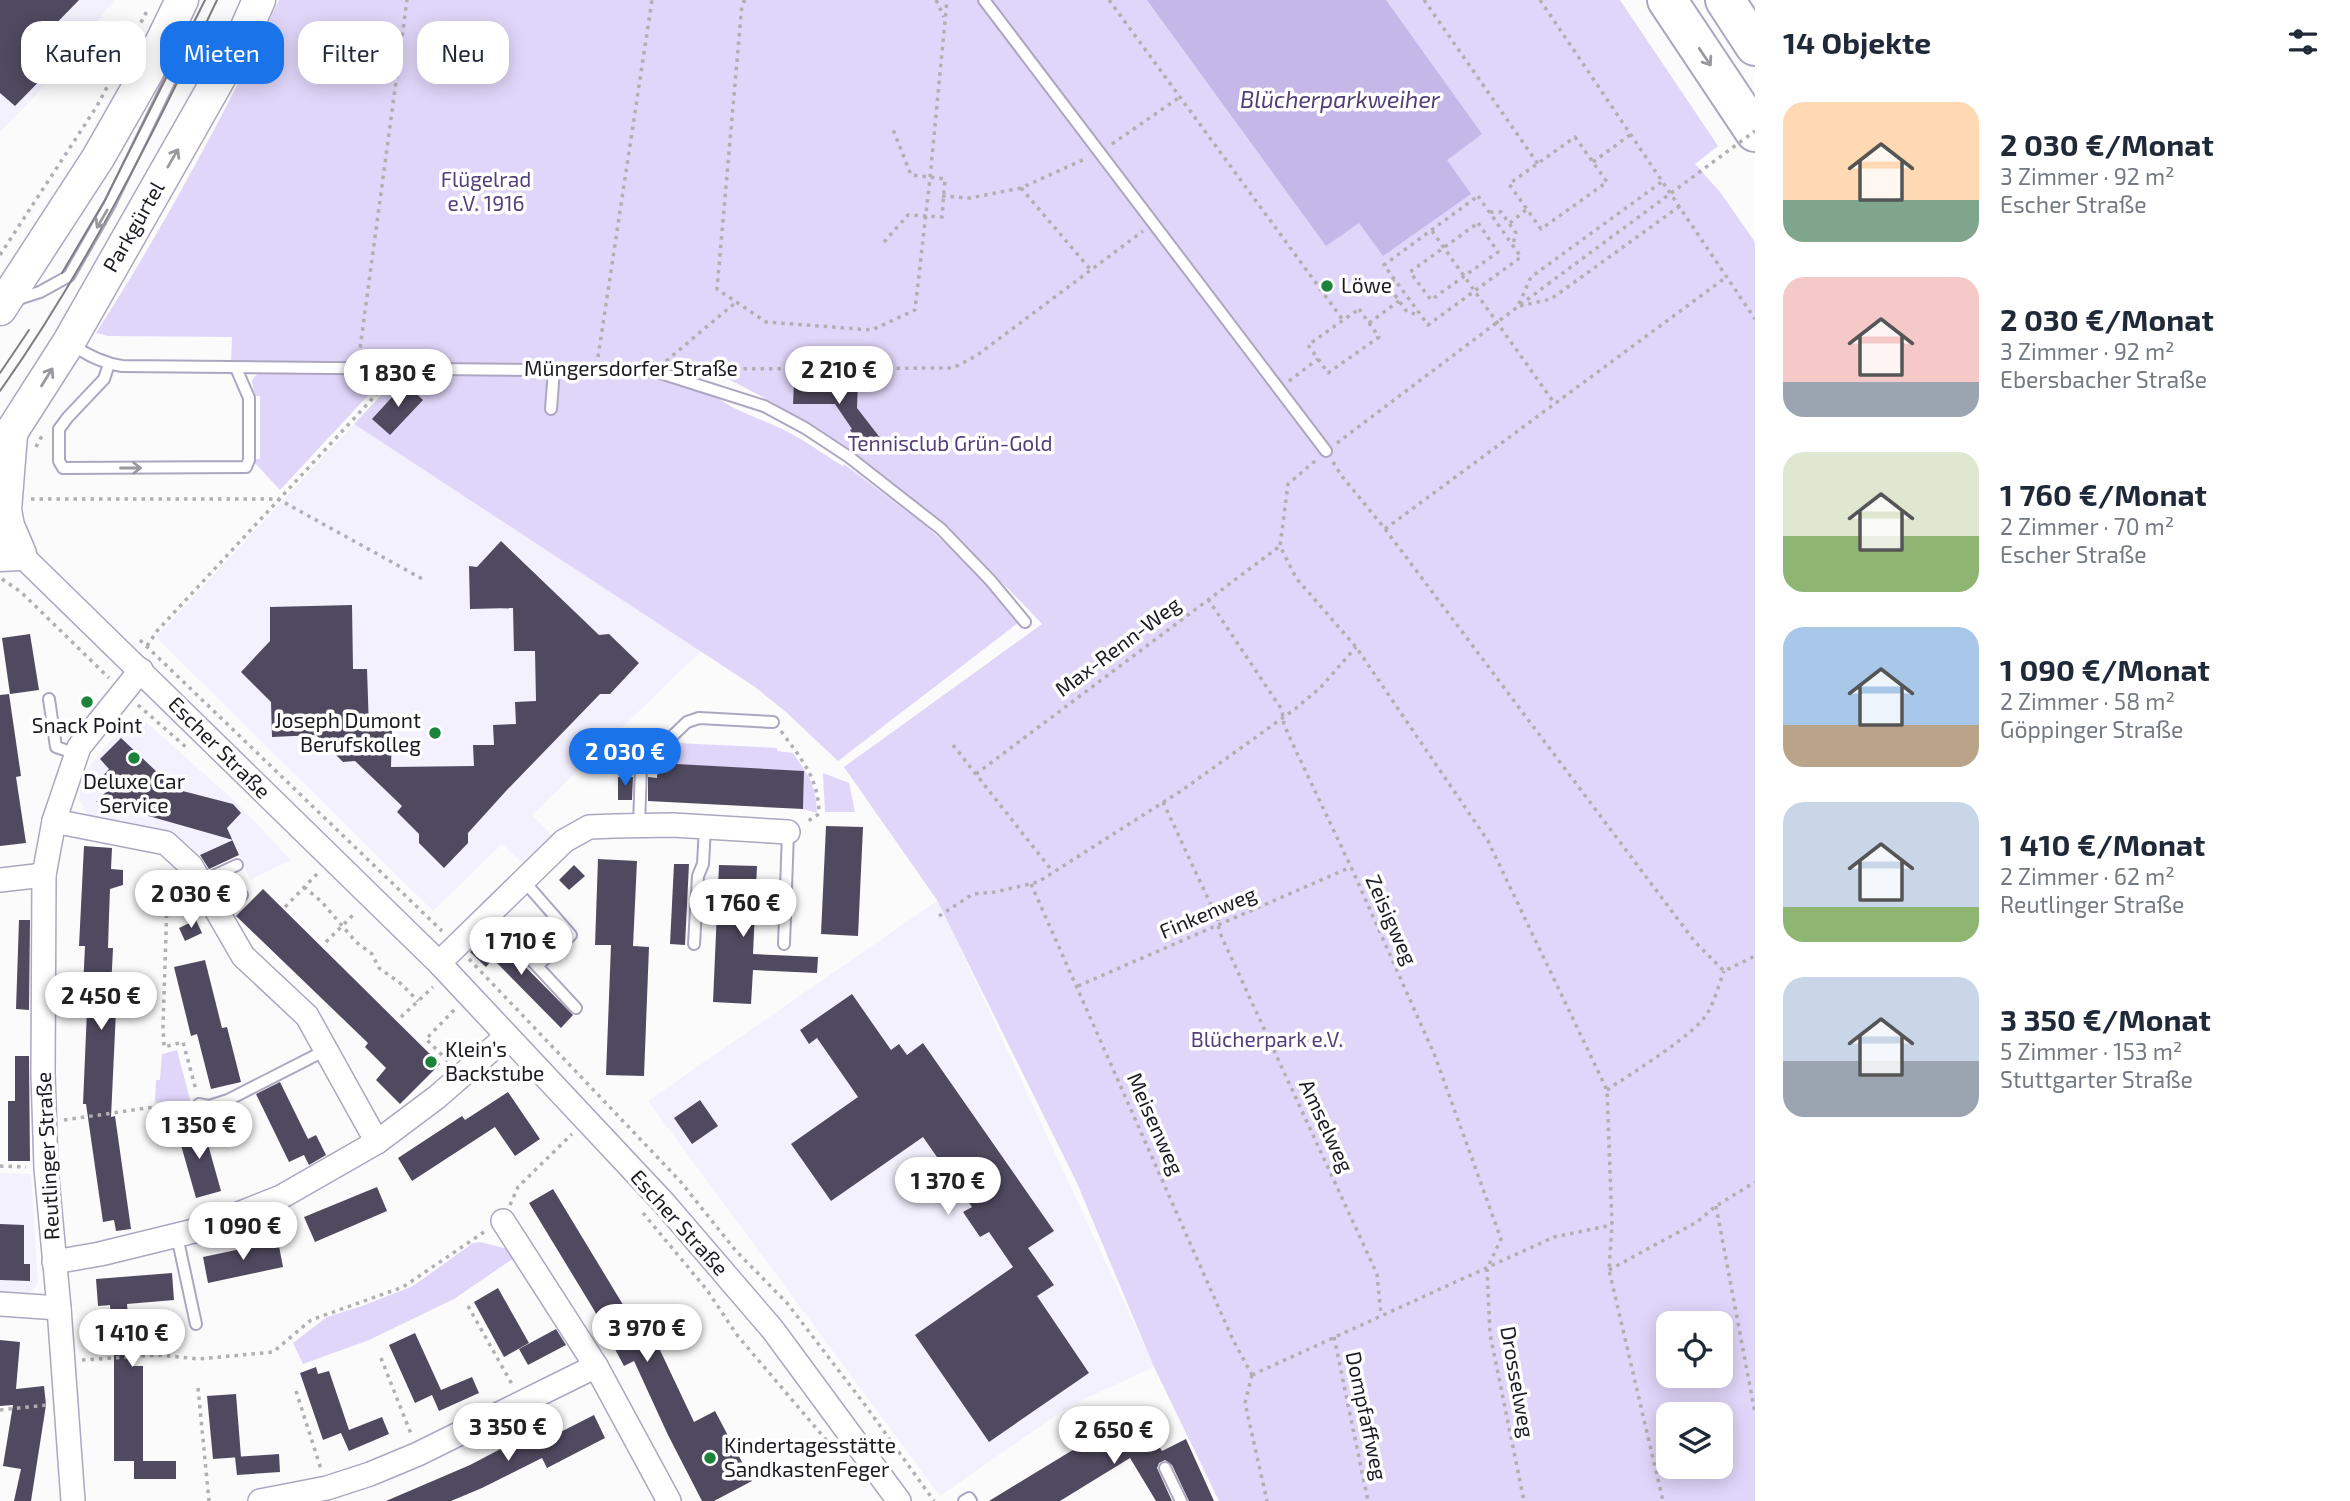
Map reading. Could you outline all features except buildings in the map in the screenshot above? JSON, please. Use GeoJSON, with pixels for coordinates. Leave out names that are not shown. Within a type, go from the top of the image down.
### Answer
{"type":"FeatureCollection","features":[{"type":"Feature","properties":{"kind":"highway"},"geometry":{"type":"LineString","coordinates":[[1667,0],[1755,132]]}},
{"type":"Feature","properties":{"kind":"highway"},"geometry":{"type":"LineString","coordinates":[[1725,0],[1755,46]]}},
{"type":"Feature","properties":{"kind":"main road"},"geometry":{"type":"LineString","coordinates":[[239,0],[241,21]]}},
{"type":"Feature","properties":{"kind":"main road","name":"Parkgürtel"},"geometry":{"type":"LineString","coordinates":[[250,21],[259,0]]}},
{"type":"Feature","properties":{"kind":"main road"},"geometry":{"type":"LineString","coordinates":[[2,307],[98,158],[147,72],[168,9]]}},
{"type":"Feature","properties":{"kind":"main road","name":"Parkgürtel"},"geometry":{"type":"LineString","coordinates":[[5,442],[69,342],[216,84]]}},
{"type":"Feature","properties":{"kind":"main road"},"geometry":{"type":"LineString","coordinates":[[5,442],[7,547]]}},
{"type":"Feature","properties":{"kind":"street","name":"Escher Straße"},"geometry":{"type":"LineString","coordinates":[[7,547],[141,670],[439,963],[663,1203],[773,1330],[899,1501]]}},
{"type":"Feature","properties":{"kind":"street","name":"Reutlinger Straße"},"geometry":{"type":"LineString","coordinates":[[73,1501],[46,1168],[43,1074],[44,875],[54,821],[79,747],[141,670]]}},
{"type":"Feature","properties":{"kind":"street"},"geometry":{"type":"LineString","coordinates":[[54,821],[166,843],[191,866],[243,956],[307,1016],[377,1142]]}},
{"type":"Feature","properties":{"kind":"street"},"geometry":{"type":"LineString","coordinates":[[439,963],[564,841],[589,827],[705,827],[788,832]]}},
{"type":"Feature","properties":{"kind":"street"},"geometry":{"type":"LineString","coordinates":[[0,880],[44,875]]}},
{"type":"Feature","properties":{"kind":"street"},"geometry":{"type":"LineString","coordinates":[[54,1262],[198,1230],[281,1197],[377,1142],[438,1097],[507,1036]]}},
{"type":"Feature","properties":{"kind":"street"},"geometry":{"type":"LineString","coordinates":[[503,1221],[596,1366],[669,1501]]}},
{"type":"Feature","properties":{"kind":"street"},"geometry":{"type":"LineString","coordinates":[[0,1304],[59,1308]]}},
{"type":"Feature","properties":{"kind":"street"},"geometry":{"type":"LineString","coordinates":[[260,1501],[327,1488],[370,1474],[418,1454],[596,1366]]}},
{"type":"Feature","properties":{"kind":"lane"},"geometry":{"type":"LineString","coordinates":[[984,0],[1326,451]]}},
{"type":"Feature","properties":{"kind":"lane","name":"Müngersdorfer Straße"},"geometry":{"type":"LineString","coordinates":[[69,342],[86,355],[109,364],[236,368],[654,371]]}},
{"type":"Feature","properties":{"kind":"lane"},"geometry":{"type":"LineString","coordinates":[[109,364],[104,379],[59,429],[59,461],[63,468],[246,467],[249,460],[249,398],[236,368]]}},
{"type":"Feature","properties":{"kind":"lane"},"geometry":{"type":"LineString","coordinates":[[551,409],[554,370]]}},
{"type":"Feature","properties":{"kind":"lane"},"geometry":{"type":"LineString","coordinates":[[654,371],[764,406],[805,428],[849,457],[940,529],[991,581],[1025,622]]}},
{"type":"Feature","properties":{"kind":"lane"},"geometry":{"type":"LineString","coordinates":[[49,699],[56,747],[77,754]]}},
{"type":"Feature","properties":{"kind":"lane"},"geometry":{"type":"LineString","coordinates":[[639,826],[641,766],[687,722],[699,718],[773,722]]}},
{"type":"Feature","properties":{"kind":"lane"},"geometry":{"type":"LineString","coordinates":[[694,944],[698,876],[703,863],[705,827]]}},
{"type":"Feature","properties":{"kind":"lane"},"geometry":{"type":"LineString","coordinates":[[784,944],[788,832]]}},
{"type":"Feature","properties":{"kind":"lane"},"geometry":{"type":"LineString","coordinates":[[200,882],[237,865]]}},
{"type":"Feature","properties":{"kind":"lane"},"geometry":{"type":"LineString","coordinates":[[523,880],[571,935],[537,966]]}},
{"type":"Feature","properties":{"kind":"lane"},"geometry":{"type":"LineString","coordinates":[[214,907],[242,895]]}},
{"type":"Feature","properties":{"kind":"lane"},"geometry":{"type":"LineString","coordinates":[[511,939],[576,1008]]}},
{"type":"Feature","properties":{"kind":"lane"},"geometry":{"type":"LineString","coordinates":[[199,1104],[209,1106],[228,1100],[326,1050]]}},
{"type":"Feature","properties":{"kind":"lane"},"geometry":{"type":"LineString","coordinates":[[177,1236],[196,1324]]}},
{"type":"Feature","properties":{"kind":"lane"},"geometry":{"type":"LineString","coordinates":[[1165,1468],[1181,1501]]}},
{"type":"Feature","properties":{"kind":"lane"},"geometry":{"type":"LineString","coordinates":[[964,1501],[969,1498],[971,1501]]}},
{"type":"Feature","properties":{"kind":"path"},"geometry":{"type":"LineString","coordinates":[[357,368],[407,0]]}},
{"type":"Feature","properties":{"kind":"path"},"geometry":{"type":"LineString","coordinates":[[596,370],[652,0]]}},
{"type":"Feature","properties":{"kind":"path"},"geometry":{"type":"LineString","coordinates":[[745,0],[717,289],[766,322],[872,330],[915,310],[947,0]]}},
{"type":"Feature","properties":{"kind":"path"},"geometry":{"type":"LineString","coordinates":[[936,0],[945,19]]}},
{"type":"Feature","properties":{"kind":"path"},"geometry":{"type":"LineString","coordinates":[[1109,0],[1343,320]]}},
{"type":"Feature","properties":{"kind":"path"},"geometry":{"type":"LineString","coordinates":[[1424,0],[1538,164]]}},
{"type":"Feature","properties":{"kind":"path"},"geometry":{"type":"LineString","coordinates":[[1540,0],[1755,319]]}},
{"type":"Feature","properties":{"kind":"path"},"geometry":{"type":"LineString","coordinates":[[0,255],[97,106],[168,9]]}},
{"type":"Feature","properties":{"kind":"path"},"geometry":{"type":"LineString","coordinates":[[943,196],[970,198],[1021,187],[1099,153],[1180,97]]}},
{"type":"Feature","properties":{"kind":"path"},"geometry":{"type":"LineString","coordinates":[[884,242],[908,215],[942,217],[945,179],[912,175],[892,127]]}},
{"type":"Feature","properties":{"kind":"path"},"geometry":{"type":"LineString","coordinates":[[1663,1501],[1609,1270],[1612,1225],[1607,1090],[1488,841],[1356,647],[1296,578],[1280,547],[1288,484],[1326,451],[1755,132]]}},
{"type":"Feature","properties":{"kind":"path"},"geometry":{"type":"LineString","coordinates":[[1592,162],[1630,135]]}},
{"type":"Feature","properties":{"kind":"path"},"geometry":{"type":"LineString","coordinates":[[1575,137],[1592,162],[1607,182],[1541,229],[1509,184],[1575,137]]}},
{"type":"Feature","properties":{"kind":"path"},"geometry":{"type":"LineString","coordinates":[[1519,306],[1531,277],[1663,181]]}},
{"type":"Feature","properties":{"kind":"path"},"geometry":{"type":"LineString","coordinates":[[1021,187],[1090,269]]}},
{"type":"Feature","properties":{"kind":"path"},"geometry":{"type":"LineString","coordinates":[[1478,196],[1521,257],[1428,325],[1384,265],[1432,231],[1478,196]]}},
{"type":"Feature","properties":{"kind":"path"},"geometry":{"type":"LineString","coordinates":[[1519,306],[1551,299],[1680,206]]}},
{"type":"Feature","properties":{"kind":"path"},"geometry":{"type":"LineString","coordinates":[[1510,223],[1527,209]]}},
{"type":"Feature","properties":{"kind":"path"},"geometry":{"type":"LineString","coordinates":[[1490,212],[1502,212],[1510,223],[1516,233],[1513,244]]}},
{"type":"Feature","properties":{"kind":"path"},"geometry":{"type":"LineString","coordinates":[[1478,223],[1498,252],[1465,276],[1431,300],[1410,272],[1478,223]]}},
{"type":"Feature","properties":{"kind":"path","name":"Müngersdorfer Straße"},"geometry":{"type":"LineString","coordinates":[[654,371],[953,368],[976,356],[1090,269],[1153,225]]}},
{"type":"Feature","properties":{"kind":"path"},"geometry":{"type":"LineString","coordinates":[[1432,231],[1555,404]]}},
{"type":"Feature","properties":{"kind":"path"},"geometry":{"type":"LineString","coordinates":[[1393,278],[1392,291],[1407,312],[1422,316]]}},
{"type":"Feature","properties":{"kind":"path"},"geometry":{"type":"LineString","coordinates":[[1385,529],[1725,278]]}},
{"type":"Feature","properties":{"kind":"path"},"geometry":{"type":"LineString","coordinates":[[1369,323],[1399,301]]}},
{"type":"Feature","properties":{"kind":"path"},"geometry":{"type":"LineString","coordinates":[[654,371],[735,303]]}},
{"type":"Feature","properties":{"kind":"path"},"geometry":{"type":"LineString","coordinates":[[1359,309],[1369,323],[1379,337],[1328,373],[1308,345],[1359,309]]}},
{"type":"Feature","properties":{"kind":"path"},"geometry":{"type":"LineString","coordinates":[[1292,379],[1318,359]]}},
{"type":"Feature","properties":{"kind":"path"},"geometry":{"type":"LineString","coordinates":[[147,646],[157,631],[393,377],[394,369]]}},
{"type":"Feature","properties":{"kind":"path"},"geometry":{"type":"LineString","coordinates":[[1340,475],[1385,529],[1695,942],[1724,971]]}},
{"type":"Feature","properties":{"kind":"path"},"geometry":{"type":"LineString","coordinates":[[26,499],[278,499],[426,581]]}},
{"type":"Feature","properties":{"kind":"path","name":"Max-Renn-Weg"},"geometry":{"type":"LineString","coordinates":[[976,774],[1280,547]]}},
{"type":"Feature","properties":{"kind":"path"},"geometry":{"type":"LineString","coordinates":[[0,578],[21,592],[62,629],[122,691],[193,754]]}},
{"type":"Feature","properties":{"kind":"path","name":"Zeisigweg"},"geometry":{"type":"LineString","coordinates":[[1208,599],[1282,710],[1297,753],[1435,1056],[1501,1239],[1487,1269]]}},
{"type":"Feature","properties":{"kind":"path"},"geometry":{"type":"LineString","coordinates":[[939,916],[973,894],[1031,884],[1163,802],[1283,718],[1320,688],[1356,647]]}},
{"type":"Feature","properties":{"kind":"path"},"geometry":{"type":"LineString","coordinates":[[773,722],[809,770],[819,797],[820,814],[788,832]]}},
{"type":"Feature","properties":{"kind":"path"},"geometry":{"type":"LineString","coordinates":[[953,745],[1054,872]]}},
{"type":"Feature","properties":{"kind":"path","name":"Amselweg"},"geometry":{"type":"LineString","coordinates":[[1163,802],[1218,920],[1219,931],[1377,1274],[1381,1315]]}},
{"type":"Feature","properties":{"kind":"path"},"geometry":{"type":"LineString","coordinates":[[44,1123],[161,1107],[165,1119],[195,1111],[199,1104],[183,1042],[164,1047],[168,863],[175,851]]}},
{"type":"Feature","properties":{"kind":"path","name":"Finkenweg"},"geometry":{"type":"LineString","coordinates":[[1077,986],[1351,867]]}},
{"type":"Feature","properties":{"kind":"path"},"geometry":{"type":"LineString","coordinates":[[285,907],[317,874],[325,882]]}},
{"type":"Feature","properties":{"kind":"path","name":"Meisenweg"},"geometry":{"type":"LineString","coordinates":[[1031,884],[1233,1340],[1252,1375]]}},
{"type":"Feature","properties":{"kind":"path"},"geometry":{"type":"LineString","coordinates":[[304,887],[321,901],[356,942],[372,954],[379,968],[400,983],[418,1001]]}},
{"type":"Feature","properties":{"kind":"path"},"geometry":{"type":"LineString","coordinates":[[326,942],[356,912],[349,905]]}},
{"type":"Feature","properties":{"kind":"path"},"geometry":{"type":"LineString","coordinates":[[1607,1090],[1697,1026],[1708,1013],[1724,971],[1755,956]]}},
{"type":"Feature","properties":{"kind":"path"},"geometry":{"type":"LineString","coordinates":[[401,1017],[433,987],[440,994]]}},
{"type":"Feature","properties":{"kind":"path"},"geometry":{"type":"LineString","coordinates":[[447,1001],[455,1009],[426,1039],[462,1074]]}},
{"type":"Feature","properties":{"kind":"path"},"geometry":{"type":"LineString","coordinates":[[63,1362],[158,1355],[198,1359],[272,1352],[312,1320],[403,1287],[480,1233],[503,1221],[518,1186],[572,1134]]}},
{"type":"Feature","properties":{"kind":"path"},"geometry":{"type":"LineString","coordinates":[[0,1166],[46,1168]]}},
{"type":"Feature","properties":{"kind":"path"},"geometry":{"type":"LineString","coordinates":[[1609,1270],[1697,1222],[1716,1206],[1755,1182]]}},
{"type":"Feature","properties":{"kind":"path"},"geometry":{"type":"LineString","coordinates":[[1716,1206],[1755,1413]]}},
{"type":"Feature","properties":{"kind":"path"},"geometry":{"type":"LineString","coordinates":[[639,1208],[707,1290],[737,1335],[831,1445]]}},
{"type":"Feature","properties":{"kind":"path"},"geometry":{"type":"LineString","coordinates":[[1267,1501],[1245,1403],[1252,1375],[1554,1237],[1612,1225]]}},
{"type":"Feature","properties":{"kind":"path","name":"Drosselweg"},"geometry":{"type":"LineString","coordinates":[[1487,1269],[1490,1334],[1524,1501]]}},
{"type":"Feature","properties":{"kind":"path"},"geometry":{"type":"LineString","coordinates":[[468,1306],[521,1401]]}},
{"type":"Feature","properties":{"kind":"path","name":"Dompfaffweg"},"geometry":{"type":"LineString","coordinates":[[1334,1337],[1368,1501]]}},
{"type":"Feature","properties":{"kind":"path"},"geometry":{"type":"LineString","coordinates":[[381,1358],[418,1454]]}},
{"type":"Feature","properties":{"kind":"path"},"geometry":{"type":"LineString","coordinates":[[198,1388],[209,1501]]}},
{"type":"Feature","properties":{"kind":"path"},"geometry":{"type":"LineString","coordinates":[[296,1391],[327,1488]]}},
{"type":"Feature","properties":{"kind":"path"},"geometry":{"type":"LineString","coordinates":[[0,1410],[66,1403]]}},
{"type":"Feature","properties":{"kind":"shaded area"},"geometry":{"type":"Polygon","coordinates":[[[0,0],[114,0],[98,21],[21,21],[21,84],[46,84],[0,132],[0,0]]]}},
{"type":"Feature","properties":{"kind":"shaded area","name":"Joseph Dumont Berufskolleg"},"geometry":{"type":"Polygon","coordinates":[[[354,424],[701,651],[532,815],[552,835],[523,864],[502,844],[433,911],[156,637],[354,424]]]}},
{"type":"Feature","properties":{"kind":"shaded area"},"geometry":{"type":"Polygon","coordinates":[[[136,721],[146,722],[238,804],[291,860],[250,880],[233,841],[196,857],[178,839],[92,818],[79,799],[81,784],[92,763],[108,743],[126,726],[136,721]]]}},
{"type":"Feature","properties":{"kind":"shaded area"},"geometry":{"type":"Polygon","coordinates":[[[938,900],[1154,1367],[1071,1405],[940,1496],[648,1101],[938,900]]]}},
{"type":"Feature","properties":{"kind":"shaded area"},"geometry":{"type":"Polygon","coordinates":[[[0,1173],[31,1174],[38,1282],[22,1299],[0,1299],[0,1173]]]}},
{"type":"Feature","properties":{"kind":"green space"},"geometry":{"type":"Polygon","coordinates":[[[279,0],[1620,0],[1718,146],[1695,164],[1720,192],[1755,242],[1755,1501],[1219,1501],[1154,1367],[1077,1183],[937,900],[844,767],[1042,624],[955,537],[860,459],[768,400],[691,364],[698,378],[717,398],[790,433],[843,466],[844,464],[920,521],[978,573],[1018,620],[1018,623],[838,761],[755,687],[354,424],[398,377],[398,363],[231,362],[232,337],[108,336],[96,333],[170,211],[237,84],[284,84],[284,21],[269,21],[279,0]]]}},
{"type":"Feature","properties":{"kind":"green space"},"geometry":{"type":"Polygon","coordinates":[[[258,373],[388,374],[280,490],[254,462],[255,459],[260,459],[260,396],[254,396],[252,380],[258,373]]]}},
{"type":"Feature","properties":{"kind":"green space"},"geometry":{"type":"Polygon","coordinates":[[[677,743],[777,748],[777,751],[793,753],[807,774],[813,787],[817,813],[803,809],[804,771],[667,764],[677,743]]]}},
{"type":"Feature","properties":{"kind":"green space"},"geometry":{"type":"Polygon","coordinates":[[[823,773],[849,783],[855,812],[825,812],[823,773]]]}},
{"type":"Feature","properties":{"kind":"green space"},"geometry":{"type":"Polygon","coordinates":[[[177,1050],[192,1107],[169,1113],[165,1102],[155,1103],[156,1080],[160,1080],[162,1054],[177,1050]]]}},
{"type":"Feature","properties":{"kind":"green space"},"geometry":{"type":"Polygon","coordinates":[[[480,1242],[508,1249],[517,1256],[454,1299],[369,1340],[303,1364],[293,1343],[327,1317],[413,1286],[473,1243],[480,1242]]]}},
{"type":"Feature","properties":{"kind":"water","name":"Blücherparkweiher"},"geometry":{"type":"Polygon","coordinates":[[[1147,0],[1386,0],[1482,134],[1447,160],[1471,194],[1383,256],[1359,223],[1326,246],[1147,0]]]}},
{"type":"Feature","properties":{"kind":"tram line"},"geometry":{"type":"LineString","coordinates":[[62,273],[105,200],[205,0]]}},
{"type":"Feature","properties":{"kind":"tram line"},"geometry":{"type":"LineString","coordinates":[[0,391],[61,298],[117,200],[217,0]]}},
{"type":"Feature","properties":{"kind":"tram line"},"geometry":{"type":"LineString","coordinates":[[0,373],[29,330]]}},
{"type":"Feature","properties":{"kind":"place","name":"Löwe"},"geometry":{"type":"Point","coordinates":[1327,286]}},
{"type":"Feature","properties":{"kind":"place","name":"Snack Point"},"geometry":{"type":"Point","coordinates":[87,702]}},
{"type":"Feature","properties":{"kind":"place","name":"Joseph Dumont Berufskolleg"},"geometry":{"type":"Point","coordinates":[435,733]}},
{"type":"Feature","properties":{"kind":"place","name":"Deluxe Car Service"},"geometry":{"type":"Point","coordinates":[134,758]}},
{"type":"Feature","properties":{"kind":"place","name":"Klein’s Backstube"},"geometry":{"type":"Point","coordinates":[431,1062]}},
{"type":"Feature","properties":{"kind":"place","name":"Kindertagesstätte SandkastenFeger"},"geometry":{"type":"Point","coordinates":[710,1458]}},
{"type":"Feature","properties":{"kind":"park label","name":"Flügelrad e.V. 1916"},"geometry":{"type":"Point","coordinates":[486,192]}},
{"type":"Feature","properties":{"kind":"park label","name":"Tennisclub Grün-Gold"},"geometry":{"type":"Point","coordinates":[950,444]}},
{"type":"Feature","properties":{"kind":"park label","name":"Blücherpark e.V."},"geometry":{"type":"Point","coordinates":[1267,1040]}}]}
